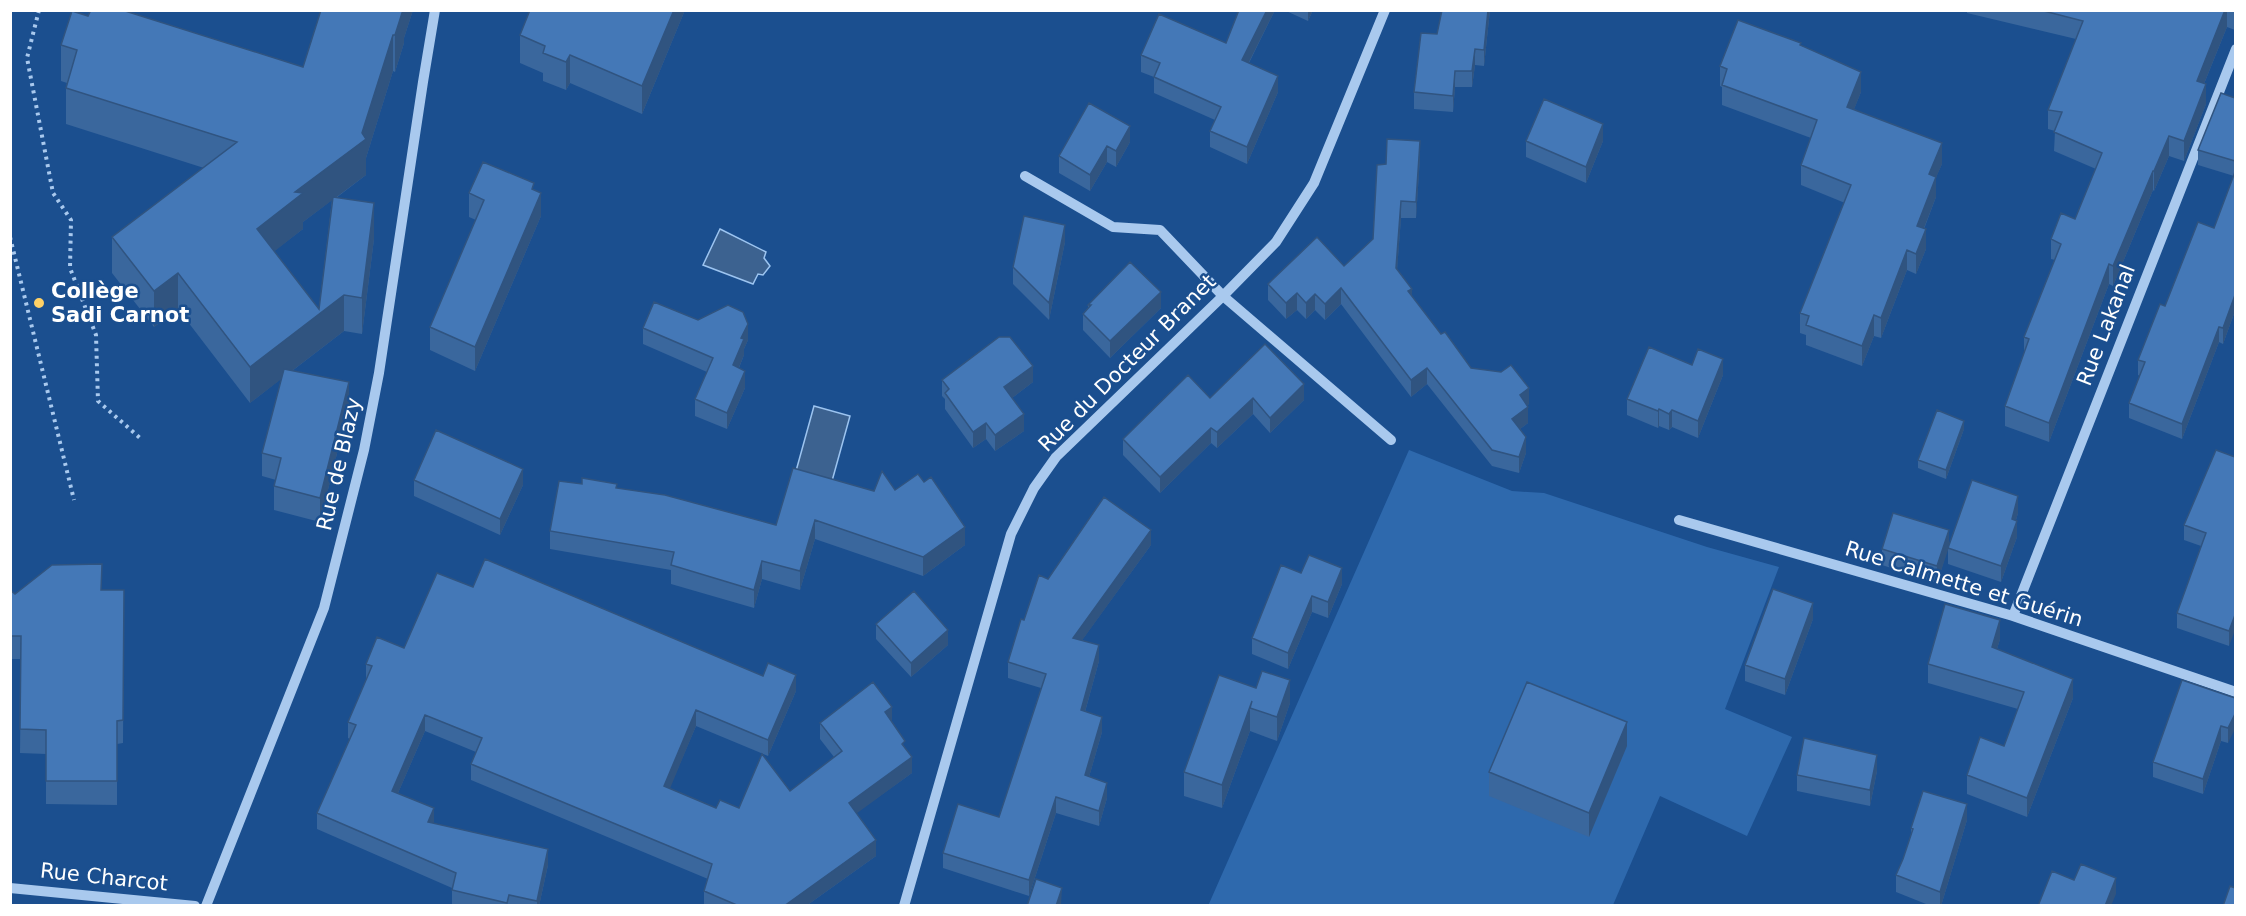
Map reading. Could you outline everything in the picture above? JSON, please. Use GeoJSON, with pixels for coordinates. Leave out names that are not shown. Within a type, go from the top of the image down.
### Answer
{"type":"FeatureCollection","features":[{"type":"Feature","properties":{"kind":"street","name":"Rue de Blazy"},"geometry":{"type":"LineString","coordinates":[[206,906],[324,608],[364,450],[380,373],[435,10]]}},
{"type":"Feature","properties":{"kind":"street","name":"Rue du Docteur Branet"},"geometry":{"type":"LineString","coordinates":[[904,906],[1011,534],[1034,488],[1056,457],[1081,431],[1223,296],[1276,242],[1314,183],[1385,10]]}},
{"type":"Feature","properties":{"kind":"street","name":"Rue Lakanal"},"geometry":{"type":"LineString","coordinates":[[2013,616],[2235,49]]}},
{"type":"Feature","properties":{"kind":"street"},"geometry":{"type":"LineString","coordinates":[[1025,176],[1113,227],[1160,230],[1223,296],[1391,440]]}},
{"type":"Feature","properties":{"kind":"street","name":"Rue Calmette et Guérin"},"geometry":{"type":"LineString","coordinates":[[1679,520],[2013,616],[2235,692]]}},
{"type":"Feature","properties":{"kind":"street","name":"Rue Charcot"},"geometry":{"type":"LineString","coordinates":[[10,888],[195,906]]}},
{"type":"Feature","properties":{"kind":"path"},"geometry":{"type":"LineString","coordinates":[[39,10],[27,58],[53,193],[71,220],[70,268],[96,335],[98,401],[140,438]]}},
{"type":"Feature","properties":{"kind":"path"},"geometry":{"type":"LineString","coordinates":[[10,237],[74,500]]}},
{"type":"Feature","properties":{"kind":"shaded area"},"geometry":{"type":"Polygon","coordinates":[[[720,229],[766,252],[764,258],[770,266],[763,275],[758,274],[753,284],[703,265],[720,229]]]}},
{"type":"Feature","properties":{"kind":"shaded area"},"geometry":{"type":"Polygon","coordinates":[[[814,406],[850,416],[832,481],[796,471],[814,406]]]}},
{"type":"Feature","properties":{"kind":"shaded area"},"geometry":{"type":"Polygon","coordinates":[[[1409,450],[1512,491],[1544,493],[1707,547],[1779,567],[1725,709],[1792,737],[1747,836],[1660,796],[1613,905],[1208,906],[1409,450]]]}},
{"type":"Feature","properties":{"kind":"building"},"geometry":{"type":"Polygon","coordinates":[[[91,10],[122,10],[303,67],[321,10],[403,10],[362,133],[366,139],[295,192],[303,193],[257,229],[319,309],[333,197],[374,203],[362,298],[344,295],[250,367],[178,273],[154,291],[112,237],[237,142],[66,88],[77,50],[61,45],[72,11],[88,16],[91,10]]]}},
{"type":"Feature","properties":{"kind":"building"},"geometry":{"type":"Polygon","coordinates":[[[530,10],[674,10],[642,86],[570,55],[566,62],[543,53],[545,46],[520,35],[530,10]]]}},
{"type":"Feature","properties":{"kind":"building"},"geometry":{"type":"Polygon","coordinates":[[[1239,10],[1267,10],[1242,60],[1278,76],[1247,147],[1210,131],[1221,107],[1154,77],[1160,63],[1141,55],[1159,14],[1226,43],[1239,10]]]}},
{"type":"Feature","properties":{"kind":"building"},"geometry":{"type":"Polygon","coordinates":[[[1442,10],[1488,10],[1484,50],[1475,49],[1472,71],[1455,71],[1453,96],[1414,92],[1421,33],[1437,34],[1442,10]]]}},
{"type":"Feature","properties":{"kind":"building"},"geometry":{"type":"Polygon","coordinates":[[[2040,10],[2225,10],[2197,81],[2206,84],[2184,141],[2169,136],[2113,266],[2109,264],[2049,423],[2005,406],[2029,339],[2024,337],[2061,244],[2051,239],[2061,213],[2075,219],[2102,153],[2054,132],[2062,112],[2048,110],[2083,21],[2040,10]]]}},
{"type":"Feature","properties":{"kind":"building"},"geometry":{"type":"Polygon","coordinates":[[[1738,20],[1801,43],[1800,45],[1861,72],[1847,107],[1942,143],[1929,174],[1936,177],[1917,226],[1926,229],[1916,254],[1907,250],[1881,318],[1874,315],[1862,346],[1806,325],[1809,316],[1800,313],[1851,185],[1801,165],[1817,120],[1722,85],[1727,69],[1720,66],[1738,20]]]}},
{"type":"Feature","properties":{"kind":"building"},"geometry":{"type":"Polygon","coordinates":[[[2221,93],[2235,98],[2235,161],[2198,150],[2221,93]]]}},
{"type":"Feature","properties":{"kind":"building"},"geometry":{"type":"Polygon","coordinates":[[[1544,99],[1603,124],[1586,167],[1526,141],[1544,99]]]}},
{"type":"Feature","properties":{"kind":"building"},"geometry":{"type":"Polygon","coordinates":[[[1089,103],[1130,126],[1116,151],[1107,146],[1090,175],[1059,156],[1089,103]]]}},
{"type":"Feature","properties":{"kind":"building"},"geometry":{"type":"Polygon","coordinates":[[[1387,139],[1420,141],[1416,202],[1401,201],[1396,268],[1412,289],[1408,291],[1441,334],[1445,332],[1471,368],[1501,372],[1511,365],[1529,388],[1520,395],[1528,407],[1512,419],[1526,437],[1519,457],[1492,450],[1427,368],[1411,380],[1341,288],[1325,304],[1315,294],[1306,303],[1297,293],[1286,303],[1268,284],[1317,237],[1344,266],[1373,239],[1377,165],[1386,164],[1387,139]]]}},
{"type":"Feature","properties":{"kind":"building"},"geometry":{"type":"Polygon","coordinates":[[[483,162],[534,183],[532,189],[541,193],[475,347],[430,327],[484,200],[469,193],[483,162]]]}},
{"type":"Feature","properties":{"kind":"building"},"geometry":{"type":"Polygon","coordinates":[[[2235,172],[2235,295],[2223,328],[2219,327],[2182,424],[2129,403],[2145,362],[2138,360],[2160,304],[2165,306],[2198,222],[2214,228],[2235,172]]]}},
{"type":"Feature","properties":{"kind":"building"},"geometry":{"type":"Polygon","coordinates":[[[1024,216],[1065,225],[1049,303],[1013,267],[1024,216]]]}},
{"type":"Feature","properties":{"kind":"building"},"geometry":{"type":"Polygon","coordinates":[[[1130,262],[1161,292],[1110,341],[1083,314],[1091,305],[1088,305],[1130,262]]]}},
{"type":"Feature","properties":{"kind":"building"},"geometry":{"type":"Polygon","coordinates":[[[654,302],[698,320],[728,305],[743,312],[748,324],[733,365],[745,371],[727,413],[695,399],[713,358],[643,328],[654,302]]]}},
{"type":"Feature","properties":{"kind":"building"},"geometry":{"type":"Polygon","coordinates":[[[999,337],[1010,337],[1033,366],[1004,387],[1024,414],[995,435],[986,423],[973,432],[945,393],[949,389],[942,380],[999,337]]]}},
{"type":"Feature","properties":{"kind":"building"},"geometry":{"type":"Polygon","coordinates":[[[1265,344],[1304,384],[1270,418],[1253,398],[1217,432],[1211,428],[1160,477],[1123,439],[1188,375],[1210,398],[1265,344]]]}},
{"type":"Feature","properties":{"kind":"building"},"geometry":{"type":"Polygon","coordinates":[[[1649,347],[1692,365],[1698,349],[1723,359],[1698,421],[1672,410],[1669,414],[1627,399],[1649,347]]]}},
{"type":"Feature","properties":{"kind":"building"},"geometry":{"type":"Polygon","coordinates":[[[284,369],[349,382],[320,498],[274,486],[281,458],[262,453],[284,369]]]}},
{"type":"Feature","properties":{"kind":"building"},"geometry":{"type":"Polygon","coordinates":[[[1937,410],[1964,421],[1946,470],[1918,460],[1937,410]]]}},
{"type":"Feature","properties":{"kind":"building"},"geometry":{"type":"Polygon","coordinates":[[[436,430],[523,469],[500,519],[414,480],[436,430]]]}},
{"type":"Feature","properties":{"kind":"building"},"geometry":{"type":"Polygon","coordinates":[[[2216,450],[2235,457],[2235,615],[2229,631],[2177,613],[2206,533],[2184,525],[2216,450]]]}},
{"type":"Feature","properties":{"kind":"building"},"geometry":{"type":"Polygon","coordinates":[[[793,468],[874,491],[882,471],[895,490],[918,474],[924,482],[931,477],[965,527],[923,557],[815,520],[800,571],[762,561],[754,590],[671,565],[674,552],[550,531],[559,481],[582,484],[582,478],[617,484],[616,488],[665,495],[776,525],[793,468]]]}},
{"type":"Feature","properties":{"kind":"building"},"geometry":{"type":"Polygon","coordinates":[[[1972,480],[2018,496],[2012,519],[2017,521],[2001,566],[1948,548],[1972,480]]]}},
{"type":"Feature","properties":{"kind":"building"},"geometry":{"type":"Polygon","coordinates":[[[1104,497],[1151,530],[1073,638],[1099,645],[1081,710],[1102,717],[1085,775],[1107,783],[1099,811],[1056,797],[1029,880],[943,853],[958,804],[999,817],[1046,674],[1008,662],[1021,619],[1024,620],[1039,575],[1048,579],[1104,497]]]}},
{"type":"Feature","properties":{"kind":"building"},"geometry":{"type":"Polygon","coordinates":[[[1893,513],[1949,530],[1937,566],[1882,549],[1893,513]]]}},
{"type":"Feature","properties":{"kind":"building"},"geometry":{"type":"Polygon","coordinates":[[[1309,555],[1342,568],[1328,602],[1312,596],[1288,653],[1252,638],[1281,565],[1301,573],[1309,555]]]}},
{"type":"Feature","properties":{"kind":"building"},"geometry":{"type":"Polygon","coordinates":[[[485,559],[763,676],[768,663],[796,675],[768,740],[696,710],[664,786],[716,808],[720,800],[739,808],[762,754],[790,791],[842,751],[820,723],[873,682],[892,707],[885,712],[905,741],[902,744],[912,757],[849,803],[876,840],[784,906],[739,906],[704,891],[712,864],[471,764],[482,738],[425,715],[392,791],[434,808],[428,822],[548,849],[537,901],[509,895],[507,903],[452,890],[456,873],[317,813],[356,725],[348,722],[372,666],[366,664],[377,637],[404,648],[437,573],[473,587],[485,559]]]}},
{"type":"Feature","properties":{"kind":"building"},"geometry":{"type":"Polygon","coordinates":[[[102,564],[101,590],[124,590],[123,720],[117,721],[117,781],[46,781],[46,730],[20,729],[21,636],[10,636],[10,590],[15,594],[52,565],[102,564]]]}},
{"type":"Feature","properties":{"kind":"building"},"geometry":{"type":"Polygon","coordinates":[[[1773,589],[1813,603],[1785,679],[1745,665],[1773,589]]]}},
{"type":"Feature","properties":{"kind":"building"},"geometry":{"type":"Polygon","coordinates":[[[914,591],[948,630],[911,663],[876,624],[914,591]]]}},
{"type":"Feature","properties":{"kind":"building"},"geometry":{"type":"Polygon","coordinates":[[[1945,604],[2000,620],[1992,647],[2073,679],[2027,798],[1967,775],[1980,737],[2004,746],[2024,692],[1928,664],[1945,604]]]}},
{"type":"Feature","properties":{"kind":"building"},"geometry":{"type":"Polygon","coordinates":[[[1262,671],[1290,680],[1277,717],[1250,708],[1252,701],[1222,785],[1184,772],[1219,675],[1256,688],[1262,671]]]}},
{"type":"Feature","properties":{"kind":"building"},"geometry":{"type":"Polygon","coordinates":[[[2182,680],[2235,698],[2235,714],[2228,728],[2221,726],[2203,779],[2153,762],[2182,680]]]}},
{"type":"Feature","properties":{"kind":"building"},"geometry":{"type":"Polygon","coordinates":[[[1527,682],[1627,722],[1589,813],[1489,772],[1527,682]]]}},
{"type":"Feature","properties":{"kind":"building"},"geometry":{"type":"Polygon","coordinates":[[[1804,738],[1877,755],[1870,790],[1797,775],[1804,738]]]}},
{"type":"Feature","properties":{"kind":"building"},"geometry":{"type":"Polygon","coordinates":[[[1923,791],[1967,804],[1940,892],[1896,875],[1913,829],[1911,828],[1923,791]]]}},
{"type":"Feature","properties":{"kind":"building"},"geometry":{"type":"Polygon","coordinates":[[[2081,864],[2116,878],[2105,906],[2038,906],[2052,871],[2074,880],[2081,864]]]}},
{"type":"Feature","properties":{"kind":"building"},"geometry":{"type":"Polygon","coordinates":[[[1036,879],[1062,888],[1056,906],[1027,906],[1036,879]]]}},
{"type":"Feature","properties":{"kind":"building"},"geometry":{"type":"Polygon","coordinates":[[[2230,886],[2235,888],[2235,906],[2223,906],[2230,886]]]}},
{"type":"Feature","properties":{"kind":"place","name":"Collège Sadi Carnot"},"geometry":{"type":"Point","coordinates":[39,303]}}]}
